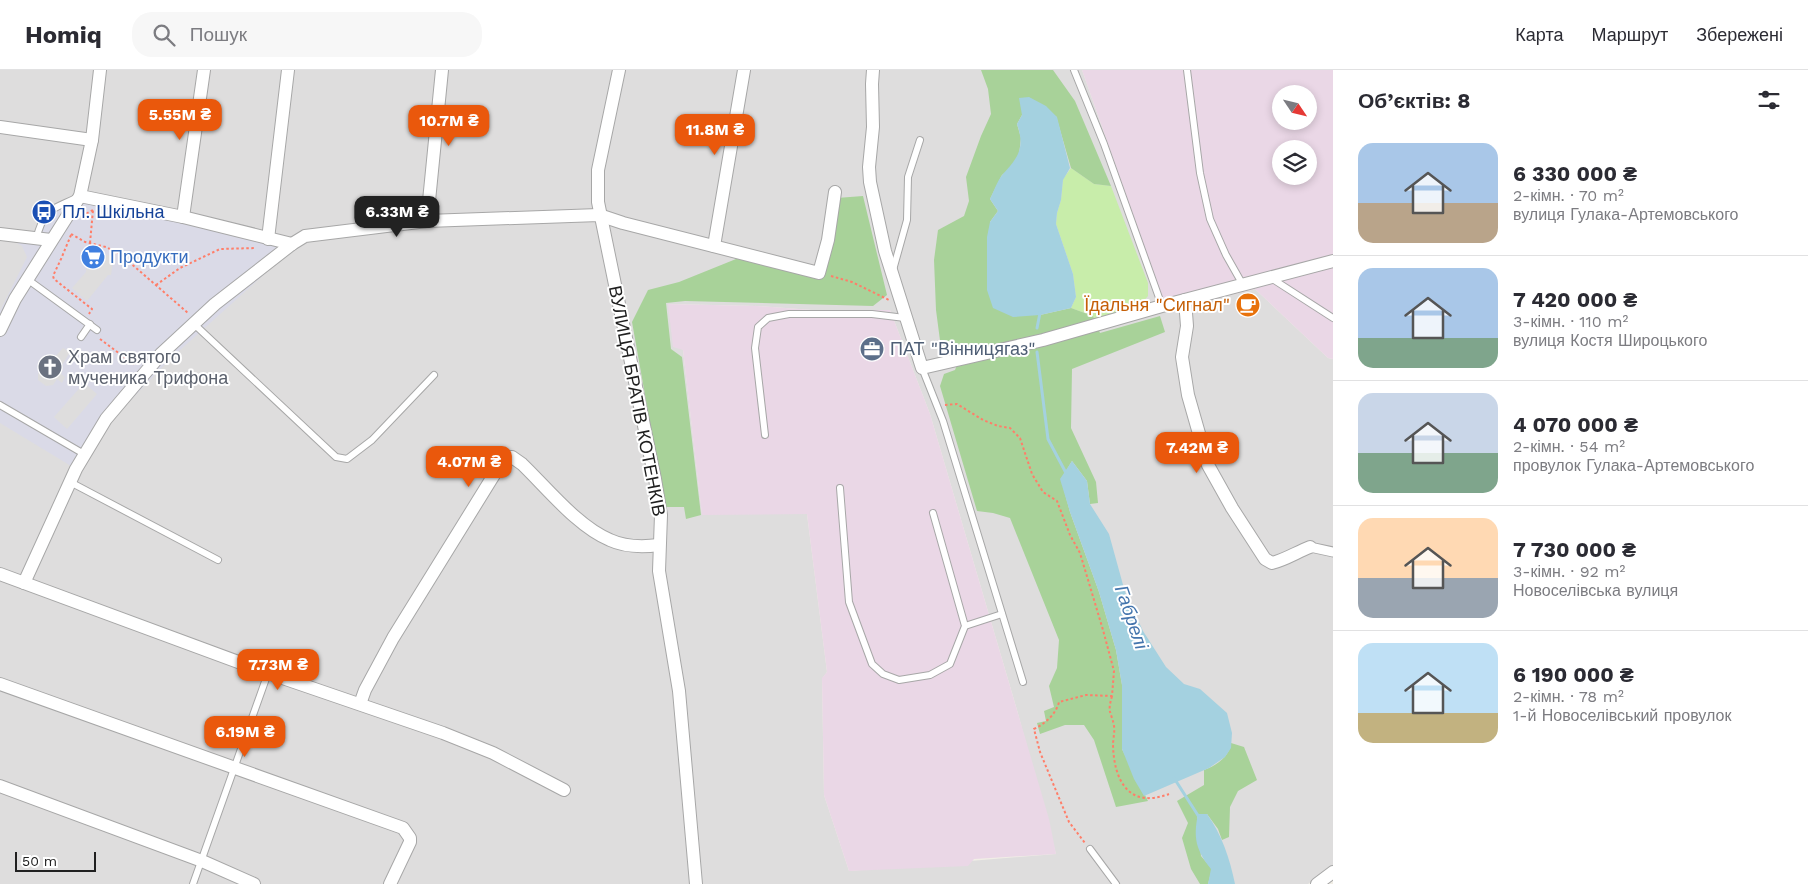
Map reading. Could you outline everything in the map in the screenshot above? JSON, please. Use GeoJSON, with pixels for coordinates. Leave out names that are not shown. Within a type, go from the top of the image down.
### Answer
{"type":"FeatureCollection","features":[{"type":"Feature","properties":{"kind":"street"},"geometry":{"type":"LineString","coordinates":[[0,330],[15,299],[80,196],[92,140],[100,70]]}},
{"type":"Feature","properties":{"kind":"street"},"geometry":{"type":"LineString","coordinates":[[183,217],[204,70]]}},
{"type":"Feature","properties":{"kind":"street"},"geometry":{"type":"LineString","coordinates":[[269,239],[288,70]]}},
{"type":"Feature","properties":{"kind":"street"},"geometry":{"type":"LineString","coordinates":[[428,221],[442,70]]}},
{"type":"Feature","properties":{"kind":"street","name":"ВУЛИЦЯ БРАТІВ КОТЕНКІВ"},"geometry":{"type":"LineString","coordinates":[[619,70],[598,170],[599,214],[610,259],[661,515],[659,571],[679,691],[696,884]]}},
{"type":"Feature","properties":{"kind":"street"},"geometry":{"type":"LineString","coordinates":[[714,246],[744,70]]}},
{"type":"Feature","properties":{"kind":"street"},"geometry":{"type":"LineString","coordinates":[[873,70],[873,127],[869,167],[870,182],[885,250],[922,368],[1043,340],[1162,306],[1333,261]]}},
{"type":"Feature","properties":{"kind":"street"},"geometry":{"type":"LineString","coordinates":[[0,127],[92,140]]}},
{"type":"Feature","properties":{"kind":"street"},"geometry":{"type":"LineString","coordinates":[[24,583],[84,454],[106,419],[161,354],[215,304],[292,244],[306,236],[428,221],[599,214],[623,222],[819,273],[828,240],[834,192]]}},
{"type":"Feature","properties":{"kind":"street"},"geometry":{"type":"LineString","coordinates":[[80,196],[94,205],[183,217],[292,244]]}},
{"type":"Feature","properties":{"kind":"street"},"geometry":{"type":"LineString","coordinates":[[0,234],[51,240]]}},
{"type":"Feature","properties":{"kind":"street"},"geometry":{"type":"LineString","coordinates":[[1185,300],[1187,326],[1182,357],[1186,385],[1208,465],[1232,508],[1265,559],[1272,563],[1281,561],[1310,547],[1333,552]]}},
{"type":"Feature","properties":{"kind":"street"},"geometry":{"type":"LineString","coordinates":[[360,704],[365,690],[392,638],[505,457],[512,457],[522,464],[585,526],[601,536],[627,545],[659,545]]}},
{"type":"Feature","properties":{"kind":"street"},"geometry":{"type":"LineString","coordinates":[[0,574],[268,673],[443,733],[493,753],[564,790]]}},
{"type":"Feature","properties":{"kind":"street"},"geometry":{"type":"LineString","coordinates":[[0,684],[403,828],[410,838],[410,842],[394,882]]}},
{"type":"Feature","properties":{"kind":"street"},"geometry":{"type":"LineString","coordinates":[[0,786],[202,861],[254,884]]}},
{"type":"Feature","properties":{"kind":"street"},"geometry":{"type":"LineString","coordinates":[[1317,884],[1333,872]]}},
{"type":"Feature","properties":{"kind":"lane"},"geometry":{"type":"LineString","coordinates":[[1074,70],[1104,144],[1162,306]]}},
{"type":"Feature","properties":{"kind":"lane"},"geometry":{"type":"LineString","coordinates":[[1187,70],[1200,173],[1210,219],[1226,256],[1243,285]]}},
{"type":"Feature","properties":{"kind":"lane"},"geometry":{"type":"LineString","coordinates":[[892,274],[906,220],[908,177],[920,140]]}},
{"type":"Feature","properties":{"kind":"lane"},"geometry":{"type":"LineString","coordinates":[[36,238],[47,212],[80,196]]}},
{"type":"Feature","properties":{"kind":"lane"},"geometry":{"type":"LineString","coordinates":[[1270,278],[1333,318]]}},
{"type":"Feature","properties":{"kind":"lane"},"geometry":{"type":"LineString","coordinates":[[28,279],[97,330]]}},
{"type":"Feature","properties":{"kind":"lane"},"geometry":{"type":"LineString","coordinates":[[765,434],[755,348],[758,328],[768,318],[789,314],[872,314],[905,318]]}},
{"type":"Feature","properties":{"kind":"lane"},"geometry":{"type":"LineString","coordinates":[[196,322],[336,457],[347,459],[372,440],[434,375]]}},
{"type":"Feature","properties":{"kind":"lane"},"geometry":{"type":"LineString","coordinates":[[81,337],[90,324]]}},
{"type":"Feature","properties":{"kind":"lane"},"geometry":{"type":"LineString","coordinates":[[922,368],[943,421],[1023,682]]}},
{"type":"Feature","properties":{"kind":"lane"},"geometry":{"type":"LineString","coordinates":[[0,405],[84,454]]}},
{"type":"Feature","properties":{"kind":"lane"},"geometry":{"type":"LineString","coordinates":[[70,482],[218,560]]}},
{"type":"Feature","properties":{"kind":"lane"},"geometry":{"type":"LineString","coordinates":[[840,488],[849,602],[872,664],[883,674],[899,680],[930,675],[950,664],[964,626],[933,513]]}},
{"type":"Feature","properties":{"kind":"lane"},"geometry":{"type":"LineString","coordinates":[[964,626],[1002,614]]}},
{"type":"Feature","properties":{"kind":"lane"},"geometry":{"type":"LineString","coordinates":[[193,884],[268,673]]}},
{"type":"Feature","properties":{"kind":"lane"},"geometry":{"type":"LineString","coordinates":[[1090,849],[1116,884]]}},
{"type":"Feature","properties":{"kind":"path"},"geometry":{"type":"LineString","coordinates":[[77,221],[94,205]]}},
{"type":"Feature","properties":{"kind":"path"},"geometry":{"type":"LineString","coordinates":[[90,243],[94,205]]}},
{"type":"Feature","properties":{"kind":"path"},"geometry":{"type":"LineString","coordinates":[[84,320],[92,309],[54,279],[53,276],[71,234],[120,254],[196,322]]}},
{"type":"Feature","properties":{"kind":"path"},"geometry":{"type":"LineString","coordinates":[[156,285],[180,268],[220,249],[264,248],[269,239]]}},
{"type":"Feature","properties":{"kind":"path"},"geometry":{"type":"LineString","coordinates":[[819,273],[852,282],[890,301],[900,299]]}},
{"type":"Feature","properties":{"kind":"path"},"geometry":{"type":"LineString","coordinates":[[97,330],[98,338],[146,372]]}},
{"type":"Feature","properties":{"kind":"path"},"geometry":{"type":"LineString","coordinates":[[937,405],[957,404],[983,420],[1010,428],[1020,438],[1032,474],[1044,492],[1057,501],[1070,535],[1080,553],[1114,671],[1112,696],[1108,709],[1114,726],[1113,746],[1116,768],[1122,785],[1143,799],[1156,799],[1169,794]]}},
{"type":"Feature","properties":{"kind":"path"},"geometry":{"type":"LineString","coordinates":[[1090,849],[1069,822],[1040,752],[1034,729],[1044,724],[1057,710],[1059,702],[1086,695],[1112,696]]}},
{"type":"Feature","properties":{"kind":"shaded area"},"geometry":{"type":"Polygon","coordinates":[[[0,70],[1082,70],[1167,311],[1255,289],[1328,358],[1333,359],[1333,865],[1308,884],[0,884],[0,70]],[[669,304],[683,350],[702,514],[807,514],[827,672],[822,679],[824,795],[849,871],[1056,854],[1017,710],[930,414],[890,310],[812,310],[757,306],[669,304]]]}},
{"type":"Feature","properties":{"kind":"shaded area"},"geometry":{"type":"Polygon","coordinates":[[[1082,70],[1333,70],[1333,359],[1328,358],[1255,289],[1167,311],[1082,70]]]}},
{"type":"Feature","properties":{"kind":"shaded area"},"geometry":{"type":"Polygon","coordinates":[[[80,196],[280,235],[279,261],[168,361],[110,422],[76,469],[0,423],[0,311],[27,257],[22,246],[12,240],[35,232],[43,209],[68,198],[80,196]],[[91,253],[87,260],[86,272],[72,288],[87,301],[108,275],[111,275],[114,256],[91,253]],[[63,348],[51,361],[46,363],[42,361],[38,366],[42,369],[38,374],[38,380],[46,386],[53,385],[57,379],[62,383],[65,377],[61,374],[60,370],[70,352],[63,348]],[[84,383],[54,417],[67,429],[97,394],[84,383]]]}},
{"type":"Feature","properties":{"kind":"shaded area"},"geometry":{"type":"Polygon","coordinates":[[[668,304],[757,306],[812,310],[890,310],[930,414],[1049,819],[1056,854],[974,859],[968,866],[849,871],[824,795],[822,678],[827,672],[807,514],[702,515],[683,350],[673,347],[668,304]]]}},
{"type":"Feature","properties":{"kind":"green space"},"geometry":{"type":"Polygon","coordinates":[[[981,70],[1053,70],[1075,101],[1111,186],[1094,184],[1071,168],[1056,116],[1022,115],[1017,124],[1021,138],[1019,155],[1011,168],[1002,175],[990,199],[998,211],[990,222],[1040,315],[1071,308],[1093,316],[1100,333],[1160,316],[1165,332],[1072,369],[1071,428],[1096,482],[1098,503],[1090,504],[1087,481],[1072,461],[1061,479],[1070,512],[1099,592],[1116,650],[1122,685],[1122,749],[1148,801],[1116,807],[1094,740],[1084,725],[1065,725],[1040,734],[1037,723],[1046,721],[1044,711],[1054,707],[1049,686],[1057,668],[1059,640],[1010,518],[977,511],[940,386],[944,374],[955,370],[962,352],[941,348],[936,310],[934,260],[938,230],[964,216],[969,201],[966,177],[991,114],[988,89],[981,70]]]}},
{"type":"Feature","properties":{"kind":"green space"},"geometry":{"type":"Polygon","coordinates":[[[1071,168],[1094,184],[1111,186],[1148,283],[1148,296],[1140,305],[1094,319],[1093,316],[1071,308],[1076,297],[1073,274],[1056,224],[1063,179],[1071,168]]]}},
{"type":"Feature","properties":{"kind":"green space"},"geometry":{"type":"Polygon","coordinates":[[[863,196],[887,295],[873,306],[685,301],[666,303],[671,349],[682,357],[701,515],[686,519],[684,507],[665,507],[632,322],[648,290],[679,282],[741,257],[821,277],[834,243],[837,198],[863,196]]]}},
{"type":"Feature","properties":{"kind":"green space"},"geometry":{"type":"Polygon","coordinates":[[[1231,743],[1244,747],[1257,780],[1238,791],[1230,807],[1229,837],[1222,840],[1218,829],[1207,814],[1197,814],[1201,856],[1212,869],[1208,884],[1200,884],[1191,869],[1182,838],[1188,823],[1177,801],[1204,785],[1204,770],[1222,760],[1228,752],[1231,743]]]}},
{"type":"Feature","properties":{"kind":"water"},"geometry":{"type":"Polygon","coordinates":[[[1029,97],[1046,106],[1057,117],[1070,168],[1063,180],[1056,224],[1073,274],[1076,297],[1071,308],[1040,315],[1013,317],[993,308],[987,290],[987,237],[990,222],[998,211],[990,199],[999,180],[1017,157],[1019,151],[1020,139],[1017,124],[1022,115],[1019,98],[1029,97]]]}},
{"type":"Feature","properties":{"kind":"water"},"geometry":{"type":"Polygon","coordinates":[[[1072,461],[1087,481],[1090,504],[1109,534],[1125,592],[1143,631],[1166,667],[1184,684],[1200,689],[1227,713],[1232,733],[1231,748],[1225,757],[1209,768],[1144,796],[1134,779],[1122,749],[1122,685],[1116,650],[1099,592],[1060,479],[1072,461]]]}},
{"type":"Feature","properties":{"kind":"water"},"geometry":{"type":"Polygon","coordinates":[[[1198,814],[1207,814],[1217,830],[1231,865],[1235,884],[1208,884],[1211,869],[1199,850],[1196,837],[1198,814]]]}},
{"type":"Feature","properties":{"kind":"waterway","name":"Габрелі"},"geometry":{"type":"LineString","coordinates":[[1037,328],[1040,313]]}},
{"type":"Feature","properties":{"kind":"waterway","name":"Габрелі"},"geometry":{"type":"LineString","coordinates":[[1037,352],[1048,439],[1066,473]]}},
{"type":"Feature","properties":{"kind":"waterway","name":"Габрелі"},"geometry":{"type":"LineString","coordinates":[[1174,778],[1199,817]]}},
{"type":"Feature","properties":{"kind":"place","name":"Пл. Шкільна"},"geometry":{"type":"Point","coordinates":[44,212]}},
{"type":"Feature","properties":{"kind":"place","name":"Продукти"},"geometry":{"type":"Point","coordinates":[93,257]}},
{"type":"Feature","properties":{"kind":"place","name":"Їдальня \"Сигнал\""},"geometry":{"type":"Point","coordinates":[1248,305]}},
{"type":"Feature","properties":{"kind":"place","name":"ПАТ \"Вінницягаз\""},"geometry":{"type":"Point","coordinates":[872,349]}},
{"type":"Feature","properties":{"kind":"place","name":"Храм святого мученика Трифона"},"geometry":{"type":"Point","coordinates":[50,367]}}]}
